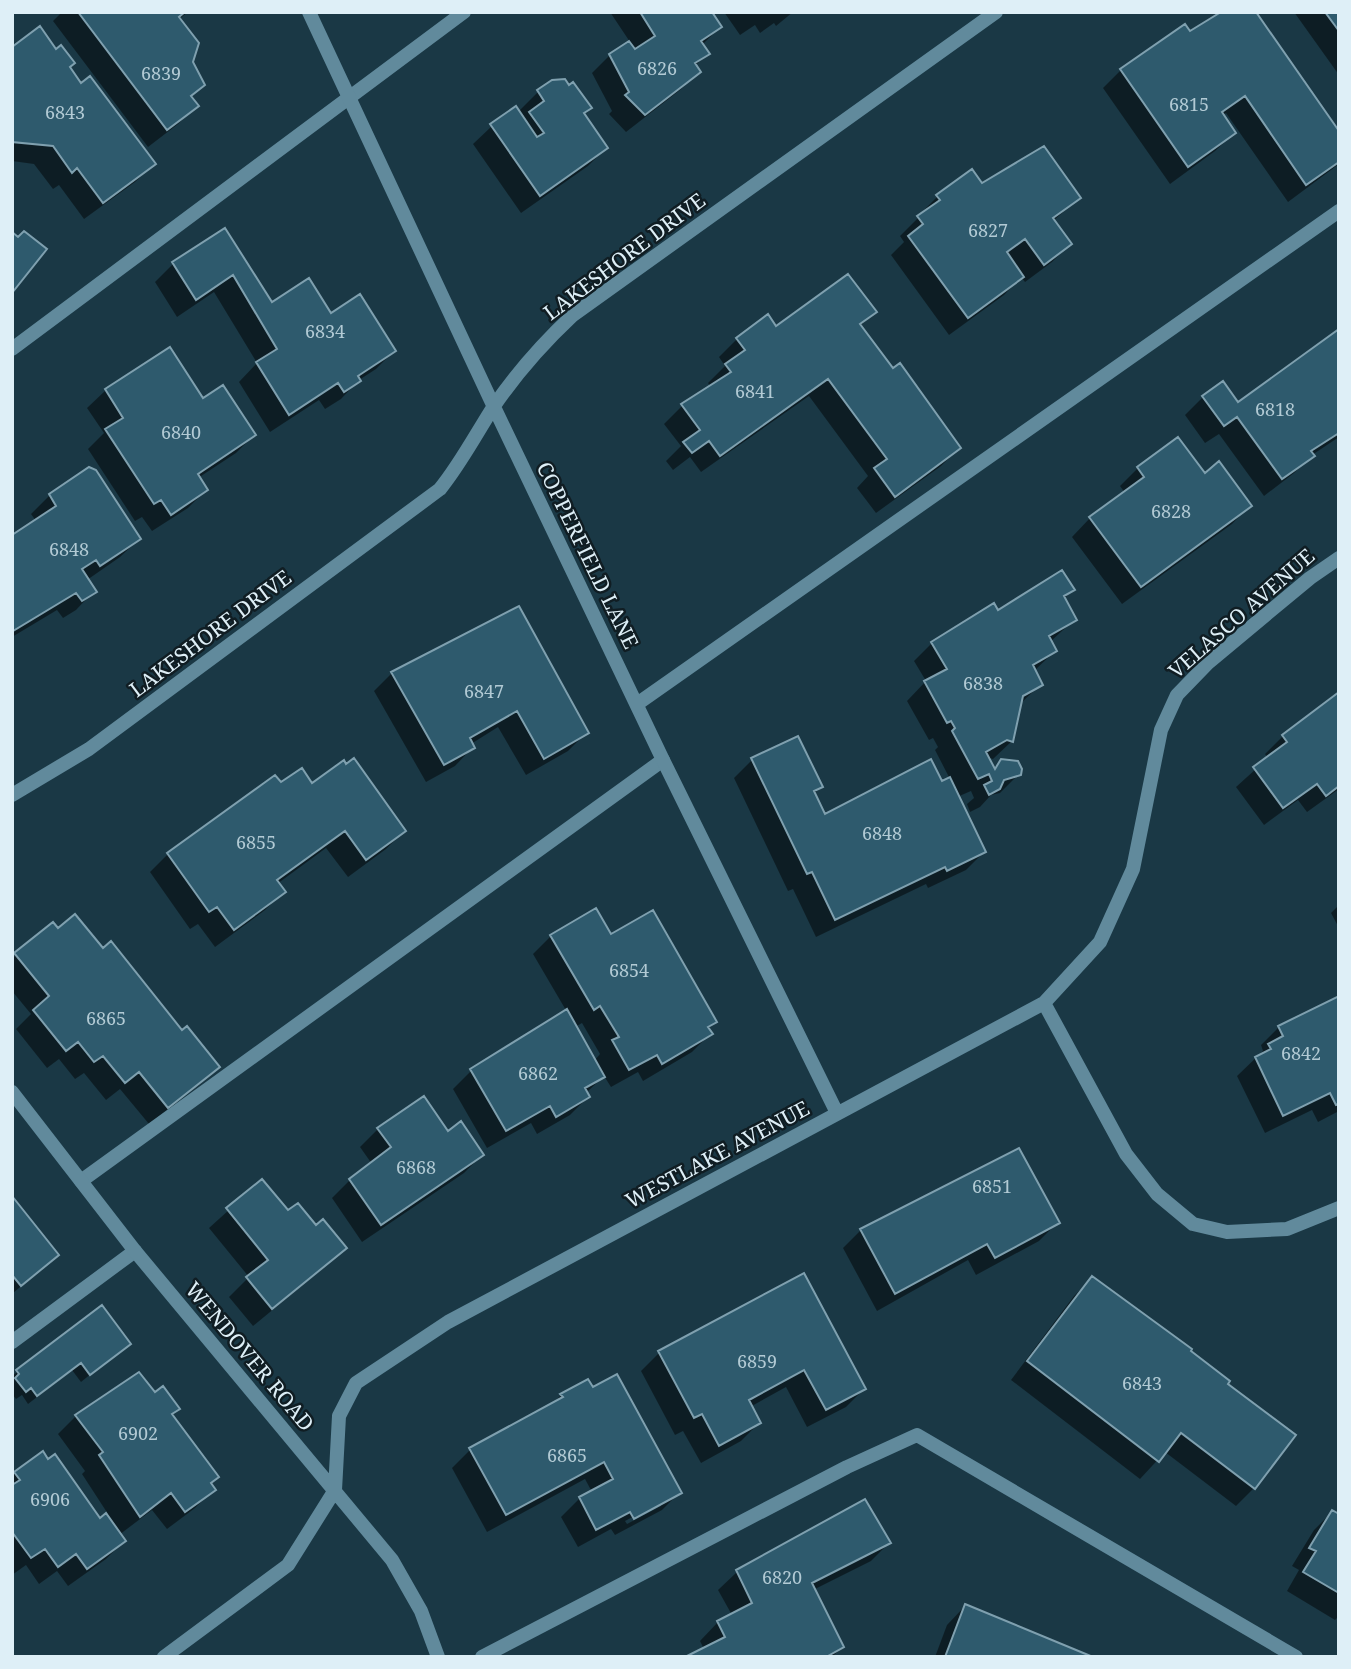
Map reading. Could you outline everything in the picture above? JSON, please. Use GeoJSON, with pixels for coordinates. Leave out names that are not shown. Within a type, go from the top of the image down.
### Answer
{"type":"FeatureCollection","features":[{"type":"Feature","properties":{"kind":"street","name":"COPPERFIELD LANE"},"geometry":{"type":"LineString","coordinates":[[309,12],[663,760],[837,1113]]}},
{"type":"Feature","properties":{"kind":"street"},"geometry":{"type":"LineString","coordinates":[[12,349],[464,12]]}},
{"type":"Feature","properties":{"kind":"street","name":"LAKESHORE DRIVE"},"geometry":{"type":"LineString","coordinates":[[12,794],[89,749],[440,489],[459,466],[494,407],[535,352],[573,315],[996,12]]}},
{"type":"Feature","properties":{"kind":"street"},"geometry":{"type":"LineString","coordinates":[[637,704],[1339,211]]}},
{"type":"Feature","properties":{"kind":"street","name":"VELASCO AVENUE"},"geometry":{"type":"LineString","coordinates":[[1044,1003],[1100,942],[1133,869],[1161,730],[1177,695],[1209,662],[1310,578],[1339,558]]}},
{"type":"Feature","properties":{"kind":"street"},"geometry":{"type":"LineString","coordinates":[[81,1181],[663,760]]}},
{"type":"Feature","properties":{"kind":"street"},"geometry":{"type":"LineString","coordinates":[[1044,1003],[1126,1154],[1157,1194],[1193,1224],[1227,1232],[1287,1229],[1339,1208]]}},
{"type":"Feature","properties":{"kind":"street","name":"WESTLAKE AVENUE"},"geometry":{"type":"LineString","coordinates":[[164,1657],[288,1565],[335,1490],[339,1416],[356,1383],[448,1322],[1044,1003]]}},
{"type":"Feature","properties":{"kind":"street","name":"WENDOVER ROAD"},"geometry":{"type":"LineString","coordinates":[[12,1092],[135,1251],[392,1560],[421,1611],[438,1657]]}},
{"type":"Feature","properties":{"kind":"street"},"geometry":{"type":"LineString","coordinates":[[12,1342],[135,1251]]}},
{"type":"Feature","properties":{"kind":"street"},"geometry":{"type":"LineString","coordinates":[[482,1657],[847,1467],[917,1435],[1296,1657]]}},
{"type":"Feature","properties":{"kind":"building"},"geometry":{"type":"Polygon","coordinates":[[[78,12],[185,12],[179,17],[199,43],[193,62],[205,85],[191,96],[199,106],[167,130],[78,12]]]}},
{"type":"Feature","properties":{"kind":"building"},"geometry":{"type":"Polygon","coordinates":[[[640,12],[712,12],[722,27],[701,41],[710,54],[695,63],[701,72],[645,115],[625,95],[629,92],[609,54],[629,41],[635,49],[655,36],[640,12]]]}},
{"type":"Feature","properties":{"kind":"building"},"geometry":{"type":"Polygon","coordinates":[[[1221,12],[1256,12],[1339,131],[1339,162],[1306,185],[1245,96],[1222,112],[1236,133],[1188,167],[1120,69],[1185,24],[1190,31],[1221,12]]]}},
{"type":"Feature","properties":{"kind":"building"},"geometry":{"type":"Polygon","coordinates":[[[1325,12],[1339,12],[1339,31],[1325,12]]]}},
{"type":"Feature","properties":{"kind":"building"},"geometry":{"type":"Polygon","coordinates":[[[40,26],[56,49],[61,45],[75,63],[70,67],[81,83],[90,76],[156,164],[103,203],[77,168],[72,173],[53,146],[12,142],[12,47],[40,26]]]}},
{"type":"Feature","properties":{"kind":"building"},"geometry":{"type":"Polygon","coordinates":[[[565,79],[569,85],[573,82],[592,108],[584,113],[608,148],[540,196],[490,124],[516,106],[537,137],[544,133],[529,112],[544,101],[537,90],[552,80],[565,79]]]}},
{"type":"Feature","properties":{"kind":"building"},"geometry":{"type":"Polygon","coordinates":[[[1044,146],[1081,198],[1053,218],[1072,244],[1044,265],[1025,239],[1007,252],[1024,277],[968,318],[908,236],[923,224],[917,216],[940,200],[936,195],[972,169],[982,183],[1044,146]]]}},
{"type":"Feature","properties":{"kind":"building"},"geometry":{"type":"Polygon","coordinates":[[[225,228],[272,302],[309,278],[331,313],[360,294],[396,351],[358,376],[361,381],[344,392],[338,383],[289,415],[256,362],[277,349],[233,275],[196,300],[172,262],[225,228]]]}},
{"type":"Feature","properties":{"kind":"building"},"geometry":{"type":"Polygon","coordinates":[[[24,231],[47,249],[12,293],[12,232],[18,237],[24,231]]]}},
{"type":"Feature","properties":{"kind":"building"},"geometry":{"type":"Polygon","coordinates":[[[848,274],[877,312],[860,324],[893,368],[900,363],[961,448],[895,497],[874,468],[887,459],[828,379],[720,456],[709,441],[692,453],[683,442],[700,430],[681,404],[731,372],[725,364],[745,350],[736,338],[768,314],[776,326],[848,274]]]}},
{"type":"Feature","properties":{"kind":"building"},"geometry":{"type":"Polygon","coordinates":[[[1339,329],[1339,433],[1311,451],[1315,456],[1282,479],[1237,417],[1224,426],[1202,396],[1223,381],[1238,402],[1339,329]]]}},
{"type":"Feature","properties":{"kind":"building"},"geometry":{"type":"Polygon","coordinates":[[[170,347],[203,398],[223,385],[256,435],[198,474],[208,490],[171,515],[161,500],[154,504],[105,429],[123,418],[105,389],[170,347]]]}},
{"type":"Feature","properties":{"kind":"building"},"geometry":{"type":"Polygon","coordinates":[[[1178,437],[1205,473],[1219,461],[1252,506],[1141,587],[1089,517],[1144,477],[1137,467],[1178,437]]]}},
{"type":"Feature","properties":{"kind":"building"},"geometry":{"type":"Polygon","coordinates":[[[89,467],[96,470],[141,539],[100,566],[96,560],[82,569],[97,592],[82,601],[76,593],[13,631],[12,535],[56,506],[49,494],[89,467]]]}},
{"type":"Feature","properties":{"kind":"building"},"geometry":{"type":"Polygon","coordinates":[[[1062,570],[1075,590],[1064,596],[1077,620],[1049,636],[1057,651],[1033,665],[1043,685],[1023,696],[1013,742],[1007,740],[986,752],[995,769],[1001,759],[1018,761],[1022,769],[1021,775],[1004,780],[1000,789],[989,795],[984,785],[992,781],[989,774],[978,779],[952,731],[955,728],[951,721],[947,723],[924,681],[947,669],[931,642],[994,603],[998,610],[1062,570]]]}},
{"type":"Feature","properties":{"kind":"building"},"geometry":{"type":"Polygon","coordinates":[[[519,606],[589,733],[544,759],[517,711],[470,738],[475,748],[444,765],[391,672],[519,606]]]}},
{"type":"Feature","properties":{"kind":"building"},"geometry":{"type":"Polygon","coordinates":[[[1339,692],[1339,786],[1326,796],[1317,784],[1283,808],[1253,767],[1287,742],[1282,735],[1339,692]]]}},
{"type":"Feature","properties":{"kind":"building"},"geometry":{"type":"Polygon","coordinates":[[[798,736],[823,787],[814,791],[825,814],[931,759],[942,781],[950,777],[986,852],[947,871],[945,867],[835,920],[812,872],[807,874],[751,758],[798,736]]]}},
{"type":"Feature","properties":{"kind":"building"},"geometry":{"type":"Polygon","coordinates":[[[354,758],[406,831],[366,860],[345,831],[277,880],[286,892],[234,930],[217,907],[209,912],[167,853],[275,775],[281,782],[302,768],[312,783],[344,760],[346,764],[354,758]]]}},
{"type":"Feature","properties":{"kind":"building"},"geometry":{"type":"Polygon","coordinates":[[[596,908],[611,934],[653,910],[717,1022],[708,1027],[713,1034],[662,1064],[657,1055],[629,1070],[612,1040],[619,1037],[600,1006],[594,1010],[550,935],[596,908]]]}},
{"type":"Feature","properties":{"kind":"building"},"geometry":{"type":"Polygon","coordinates":[[[75,914],[103,948],[111,941],[182,1030],[187,1026],[220,1067],[168,1108],[139,1072],[125,1083],[103,1056],[94,1062],[78,1042],[66,1051],[33,1010],[49,996],[14,953],[53,922],[58,928],[75,914]]]}},
{"type":"Feature","properties":{"kind":"building"},"geometry":{"type":"Polygon","coordinates":[[[1339,996],[1339,1104],[1336,1105],[1330,1093],[1283,1116],[1255,1057],[1271,1049],[1268,1044],[1283,1036],[1278,1026],[1339,996]]]}},
{"type":"Feature","properties":{"kind":"building"},"geometry":{"type":"Polygon","coordinates":[[[567,1009],[605,1077],[585,1088],[590,1097],[556,1117],[550,1106],[506,1131],[470,1069],[567,1009]]]}},
{"type":"Feature","properties":{"kind":"building"},"geometry":{"type":"Polygon","coordinates":[[[424,1096],[448,1131],[461,1121],[484,1155],[381,1225],[349,1179],[391,1147],[377,1128],[424,1096]]]}},
{"type":"Feature","properties":{"kind":"building"},"geometry":{"type":"Polygon","coordinates":[[[1019,1148],[1060,1223],[995,1258],[987,1244],[895,1294],[860,1229],[1019,1148]]]}},
{"type":"Feature","properties":{"kind":"building"},"geometry":{"type":"Polygon","coordinates":[[[262,1179],[288,1210],[298,1203],[316,1225],[323,1219],[347,1248],[272,1309],[246,1277],[268,1260],[226,1208],[262,1179]]]}},
{"type":"Feature","properties":{"kind":"building"},"geometry":{"type":"Polygon","coordinates":[[[12,1196],[59,1255],[21,1286],[12,1275],[12,1196]]]}},
{"type":"Feature","properties":{"kind":"building"},"geometry":{"type":"Polygon","coordinates":[[[804,1273],[866,1389],[826,1410],[804,1370],[749,1400],[761,1423],[719,1446],[702,1414],[694,1418],[658,1351],[804,1273]]]}},
{"type":"Feature","properties":{"kind":"building"},"geometry":{"type":"Polygon","coordinates":[[[1092,1276],[1192,1349],[1191,1351],[1230,1381],[1228,1384],[1296,1435],[1255,1489],[1181,1433],[1159,1462],[1027,1361],[1092,1276]]]}},
{"type":"Feature","properties":{"kind":"building"},"geometry":{"type":"Polygon","coordinates":[[[102,1305],[131,1344],[90,1375],[81,1363],[37,1396],[31,1388],[26,1392],[15,1378],[19,1374],[16,1370],[102,1305]]]}},
{"type":"Feature","properties":{"kind":"building"},"geometry":{"type":"Polygon","coordinates":[[[139,1372],[155,1392],[163,1386],[180,1409],[172,1414],[219,1477],[211,1483],[216,1490],[185,1512],[171,1493],[140,1517],[99,1455],[103,1452],[75,1415],[139,1372]]]}},
{"type":"Feature","properties":{"kind":"building"},"geometry":{"type":"Polygon","coordinates":[[[617,1374],[682,1493],[634,1519],[630,1512],[596,1530],[579,1497],[613,1479],[604,1462],[506,1515],[469,1448],[563,1397],[560,1394],[588,1379],[593,1387],[617,1374]]]}},
{"type":"Feature","properties":{"kind":"building"},"geometry":{"type":"Polygon","coordinates":[[[43,1451],[48,1459],[55,1454],[100,1518],[106,1513],[126,1541],[87,1569],[76,1554],[58,1567],[45,1549],[31,1558],[12,1532],[12,1485],[20,1480],[14,1472],[43,1451]]]}},
{"type":"Feature","properties":{"kind":"building"},"geometry":{"type":"Polygon","coordinates":[[[865,1499],[891,1543],[812,1583],[844,1647],[826,1657],[685,1657],[725,1637],[717,1621],[752,1603],[736,1570],[865,1499]]]}},
{"type":"Feature","properties":{"kind":"building"},"geometry":{"type":"Polygon","coordinates":[[[1332,1510],[1339,1514],[1339,1593],[1303,1572],[1316,1551],[1309,1548],[1332,1510]]]}},
{"type":"Feature","properties":{"kind":"building"},"geometry":{"type":"Polygon","coordinates":[[[965,1604],[1093,1657],[945,1657],[965,1604]]]}}]}
